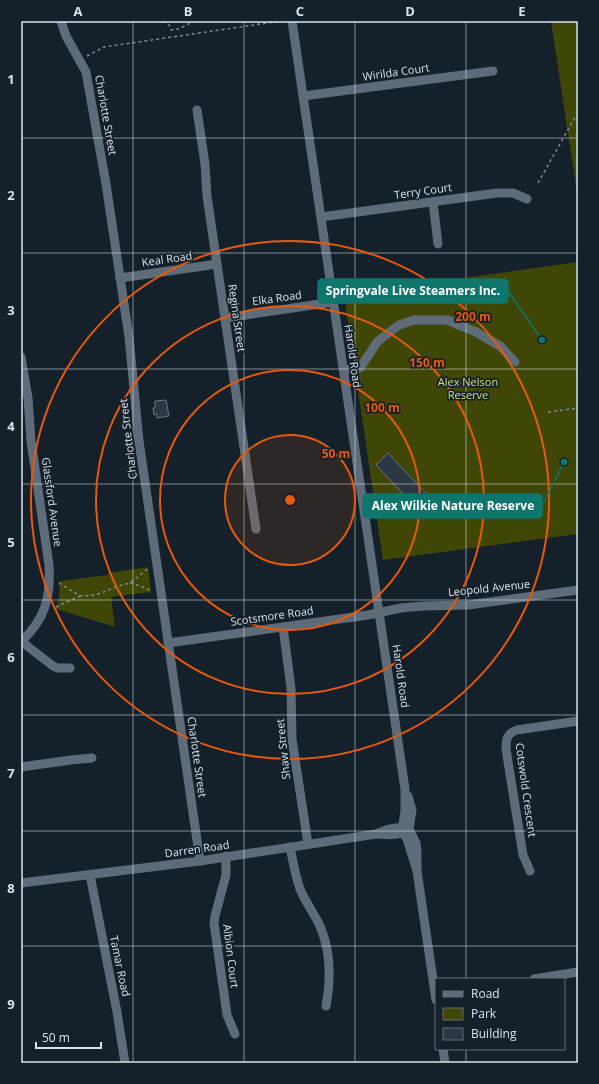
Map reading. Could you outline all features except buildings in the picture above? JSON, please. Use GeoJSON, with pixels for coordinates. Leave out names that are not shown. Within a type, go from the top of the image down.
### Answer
{"type":"FeatureCollection","features":[{"type":"Feature","properties":{"kind":"street","name":"Charlotte Street"},"geometry":{"type":"LineString","coordinates":[[61,21],[66,36],[87,77],[107,191],[129,337],[139,441],[200,861]]}},
{"type":"Feature","properties":{"kind":"street","name":"Harold Road"},"geometry":{"type":"LineString","coordinates":[[292,21],[405,789],[412,810],[405,830]]}},
{"type":"Feature","properties":{"kind":"street","name":"Wirilda Court"},"geometry":{"type":"LineString","coordinates":[[303,96],[493,71]]}},
{"type":"Feature","properties":{"kind":"street","name":"Regina Street"},"geometry":{"type":"LineString","coordinates":[[197,110],[205,164],[207,196],[256,529]]}},
{"type":"Feature","properties":{"kind":"street","name":"Terry Court"},"geometry":{"type":"LineString","coordinates":[[321,217],[505,193],[519,195],[527,199]]}},
{"type":"Feature","properties":{"kind":"street"},"geometry":{"type":"LineString","coordinates":[[432,202],[438,244]]}},
{"type":"Feature","properties":{"kind":"street","name":"Keal Road"},"geometry":{"type":"LineString","coordinates":[[120,278],[217,264]]}},
{"type":"Feature","properties":{"kind":"street","name":"Elka Road"},"geometry":{"type":"LineString","coordinates":[[225,318],[333,302]]}},
{"type":"Feature","properties":{"kind":"street"},"geometry":{"type":"LineString","coordinates":[[344,370],[360,368],[378,340],[398,325],[414,320],[447,320],[476,332],[500,346],[515,362]]}},
{"type":"Feature","properties":{"kind":"street","name":"Glassford Avenue"},"geometry":{"type":"LineString","coordinates":[[21,357],[28,398],[32,448],[49,565],[50,584],[46,603],[40,618],[29,634],[21,642]]}},
{"type":"Feature","properties":{"kind":"street"},"geometry":{"type":"LineString","coordinates":[[21,428],[31,427]]}},
{"type":"Feature","properties":{"kind":"street","name":"Leopold Avenue"},"geometry":{"type":"LineString","coordinates":[[379,612],[412,606],[468,605],[578,590]]}},
{"type":"Feature","properties":{"kind":"street","name":"Scotsmore Road"},"geometry":{"type":"LineString","coordinates":[[168,643],[368,615],[379,612]]}},
{"type":"Feature","properties":{"kind":"street","name":"Shaw Street"},"geometry":{"type":"LineString","coordinates":[[283,627],[291,688],[292,739],[308,844]]}},
{"type":"Feature","properties":{"kind":"street"},"geometry":{"type":"LineString","coordinates":[[21,642],[53,666],[58,668],[70,668]]}},
{"type":"Feature","properties":{"kind":"street","name":"Cotswold Crescent"},"geometry":{"type":"LineString","coordinates":[[530,871],[526,866],[523,855],[506,749],[507,737],[509,734],[517,730],[578,721]]}},
{"type":"Feature","properties":{"kind":"street"},"geometry":{"type":"LineString","coordinates":[[21,767],[92,758]]}},
{"type":"Feature","properties":{"kind":"street"},"geometry":{"type":"LineString","coordinates":[[405,830],[416,844],[417,871],[435,993]]}},
{"type":"Feature","properties":{"kind":"street","name":"Darren Road"},"geometry":{"type":"LineString","coordinates":[[21,883],[200,861],[376,834],[389,836],[405,830]]}},
{"type":"Feature","properties":{"kind":"street"},"geometry":{"type":"LineString","coordinates":[[290,847],[299,887],[320,926],[326,945],[330,974],[326,1006]]}},
{"type":"Feature","properties":{"kind":"street","name":"Albion Court"},"geometry":{"type":"LineString","coordinates":[[226,856],[226,875],[214,923],[227,1015],[235,1034]]}},
{"type":"Feature","properties":{"kind":"street","name":"Tamar Road"},"geometry":{"type":"LineString","coordinates":[[90,875],[117,1012],[125,1063]]}},
{"type":"Feature","properties":{"kind":"street"},"geometry":{"type":"LineString","coordinates":[[540,978],[578,972]]}},
{"type":"Feature","properties":{"kind":"street"},"geometry":{"type":"LineString","coordinates":[[443,1050],[445,1063]]}},
{"type":"Feature","properties":{"kind":"path"},"geometry":{"type":"LineString","coordinates":[[163,21],[170,26],[171,30],[178,29],[195,21]]}},
{"type":"Feature","properties":{"kind":"path"},"geometry":{"type":"LineString","coordinates":[[79,60],[104,47],[281,21]]}},
{"type":"Feature","properties":{"kind":"path"},"geometry":{"type":"LineString","coordinates":[[538,183],[578,112]]}},
{"type":"Feature","properties":{"kind":"path"},"geometry":{"type":"LineString","coordinates":[[548,412],[578,408]]}},
{"type":"Feature","properties":{"kind":"path"},"geometry":{"type":"LineString","coordinates":[[56,607],[80,596],[96,595],[130,583],[149,568]]}},
{"type":"Feature","properties":{"kind":"path"},"geometry":{"type":"LineString","coordinates":[[60,583],[80,596]]}},
{"type":"Feature","properties":{"kind":"path"},"geometry":{"type":"LineString","coordinates":[[130,583],[152,591]]}},
{"type":"Feature","properties":{"kind":"green space"},"geometry":{"type":"Polygon","coordinates":[[[551,21],[578,21],[578,199],[551,21]]]}},
{"type":"Feature","properties":{"kind":"green space","name":"Alex Nelson Reserve"},"geometry":{"type":"Polygon","coordinates":[[[578,262],[578,534],[383,560],[344,295],[578,262]]]}},
{"type":"Feature","properties":{"kind":"green space"},"geometry":{"type":"Polygon","coordinates":[[[148,567],[151,592],[111,597],[115,627],[56,609],[59,599],[60,581],[108,575],[108,573],[148,567]]]}},
{"type":"Feature","properties":{"kind":"place","name":"Springvale Live Steamers Inc."},"geometry":{"type":"Point","coordinates":[542,340]}},
{"type":"Feature","properties":{"kind":"place","name":"Alex Wilkie Nature Reserve"},"geometry":{"type":"Point","coordinates":[564,462]}}]}
